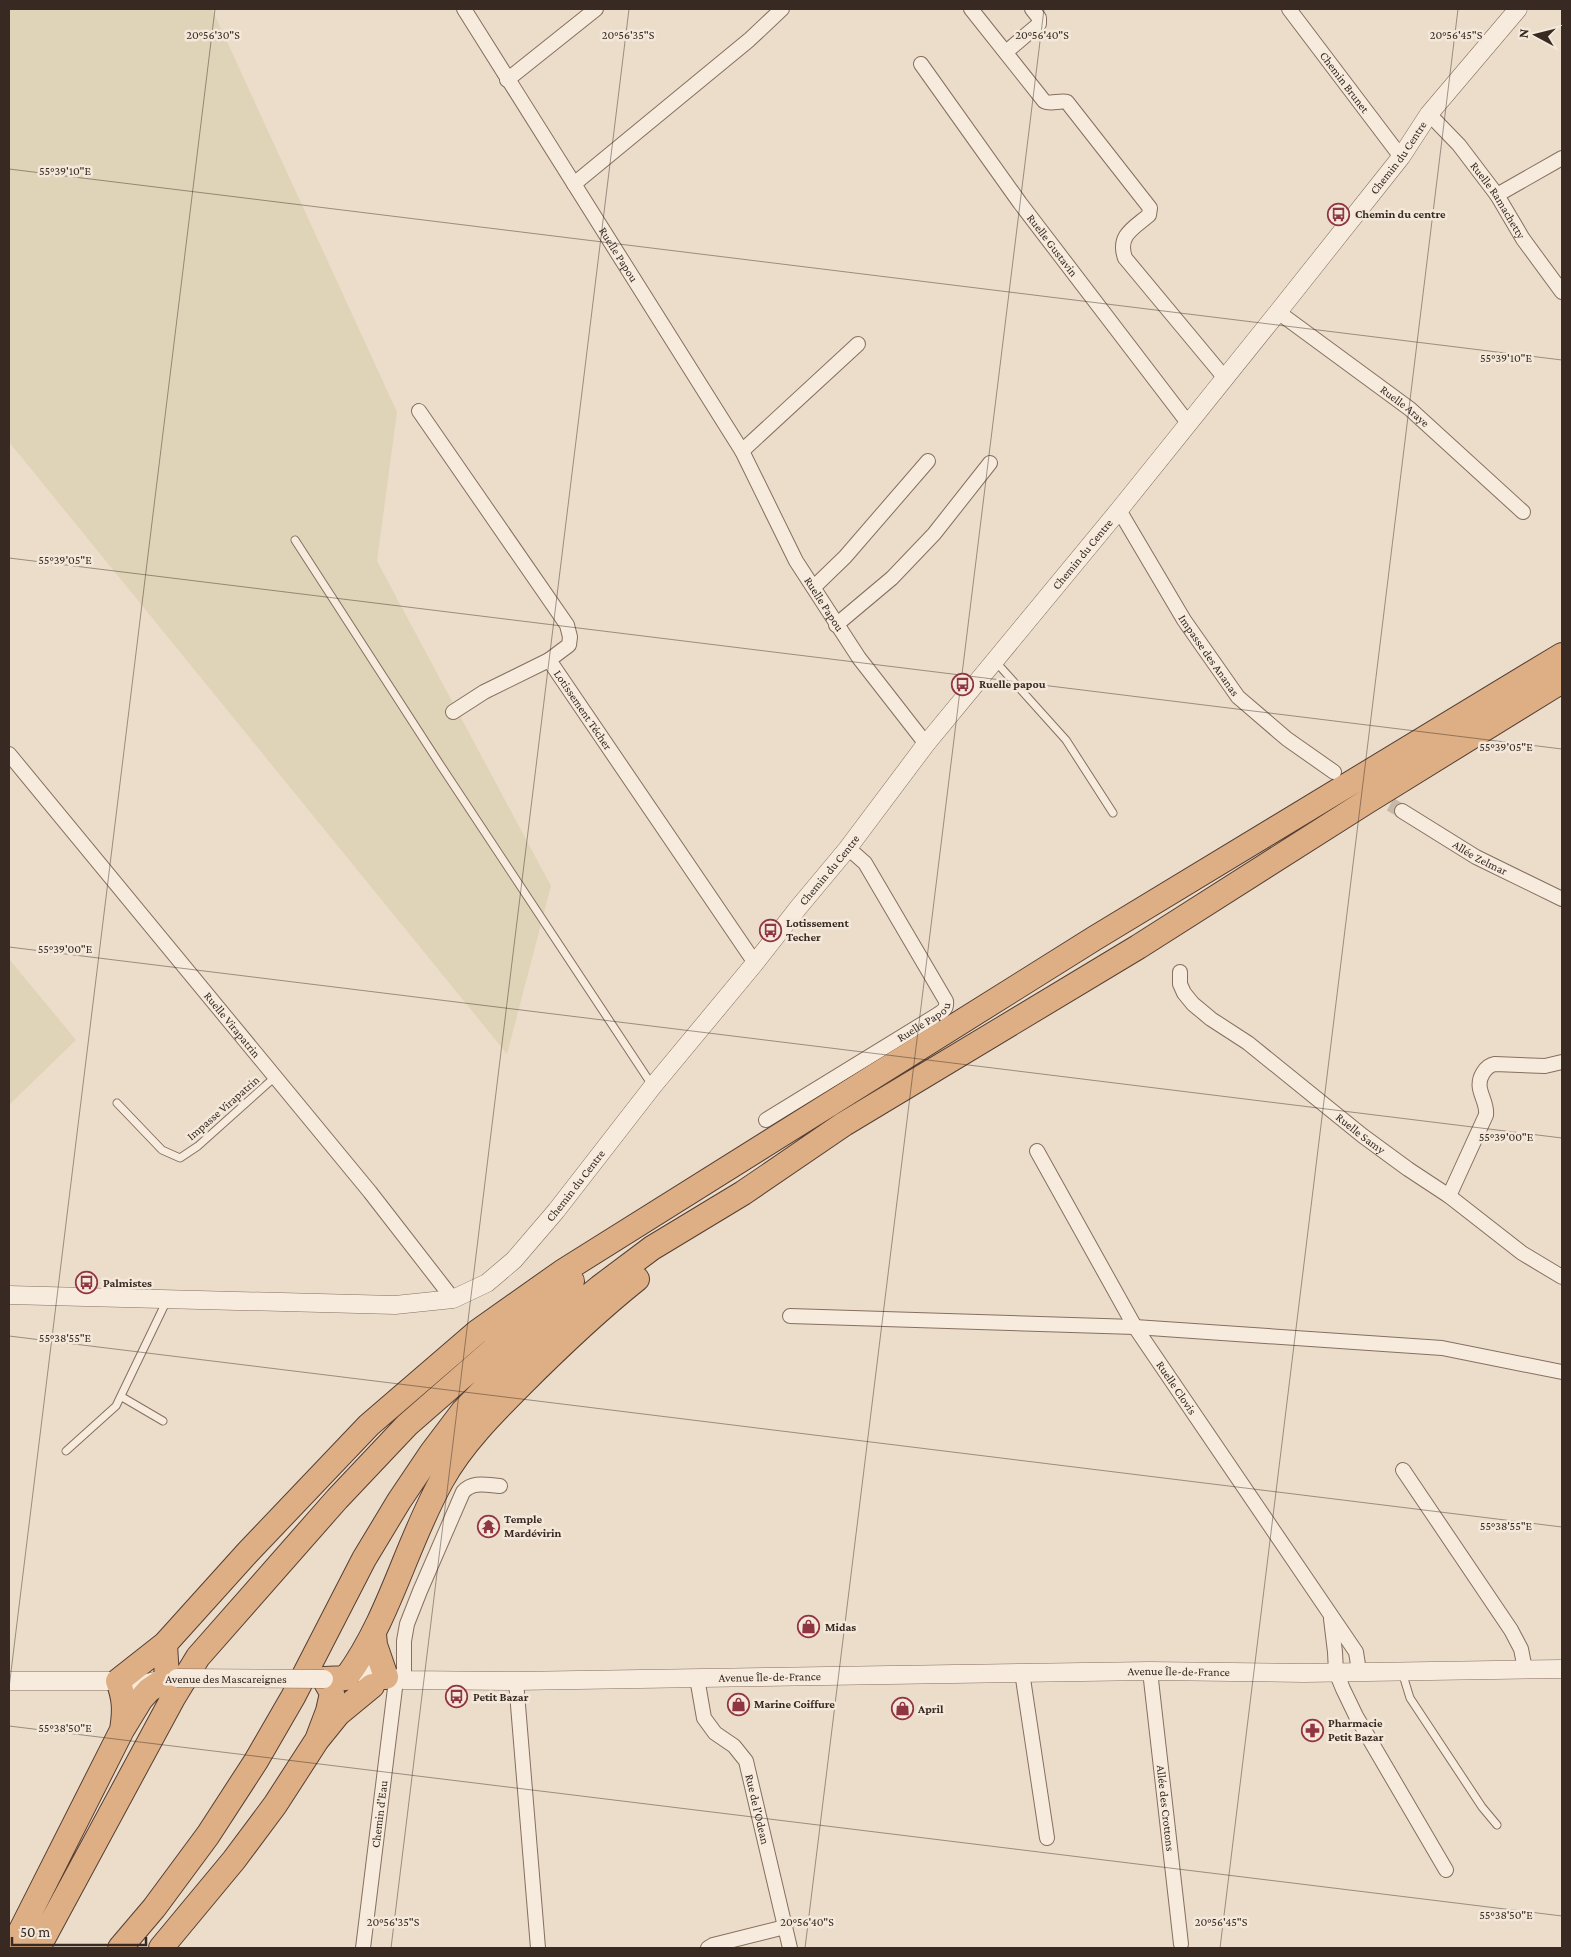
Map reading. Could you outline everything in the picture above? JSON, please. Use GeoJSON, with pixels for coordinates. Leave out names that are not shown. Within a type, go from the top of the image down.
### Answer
{"type":"FeatureCollection","features":[{"type":"Feature","properties":{"kind":"highway"},"geometry":{"type":"LineString","coordinates":[[122,1730],[125,1712],[124,1698],[118,1681],[165,1644],[248,1552],[369,1426],[477,1332],[562,1272],[1095,938],[1562,655]]}},
{"type":"Feature","properties":{"kind":"highway"},"geometry":{"type":"LineString","coordinates":[[120,1948],[154,1908],[208,1835],[256,1761],[294,1697],[364,1559],[405,1493],[463,1411],[495,1378],[545,1332],[652,1248],[743,1193],[844,1124],[1138,947],[1366,802],[1562,681]]}},
{"type":"Feature","properties":{"kind":"highway"},"geometry":{"type":"LineString","coordinates":[[316,1740],[328,1711],[332,1693],[324,1679],[346,1678],[374,1634],[427,1508],[443,1478],[462,1450],[494,1412],[541,1364],[612,1298],[743,1193]]}},
{"type":"Feature","properties":{"kind":"highway"},"geometry":{"type":"LineString","coordinates":[[38,1948],[173,1698],[198,1657],[337,1499],[407,1425],[630,1230]]}},
{"type":"Feature","properties":{"kind":"highway"},"geometry":{"type":"LineString","coordinates":[[161,1948],[234,1860],[275,1805],[316,1740],[338,1714],[389,1681],[377,1654],[374,1634]]}},
{"type":"Feature","properties":{"kind":"highway"},"geometry":{"type":"LineString","coordinates":[[12,1948],[122,1730],[141,1699],[149,1690],[172,1678],[165,1644]]}},
{"type":"Feature","properties":{"kind":"street","name":"Ruelle Papou"},"geometry":{"type":"LineString","coordinates":[[464,9],[742,451],[796,561],[836,625],[884,692],[926,744]]}},
{"type":"Feature","properties":{"kind":"street"},"geometry":{"type":"LineString","coordinates":[[507,80],[596,9]]}},
{"type":"Feature","properties":{"kind":"street"},"geometry":{"type":"LineString","coordinates":[[574,184],[749,40],[782,9]]}},
{"type":"Feature","properties":{"kind":"street"},"geometry":{"type":"LineString","coordinates":[[971,9],[1046,102],[1067,102],[1150,208],[1149,215],[1125,236],[1121,248],[1125,258],[1224,377]]}},
{"type":"Feature","properties":{"kind":"street"},"geometry":{"type":"LineString","coordinates":[[1006,52],[1039,24],[1039,18],[1032,9]]}},
{"type":"Feature","properties":{"kind":"street","name":"Chemin Brunet"},"geometry":{"type":"LineString","coordinates":[[1289,9],[1401,157]]}},
{"type":"Feature","properties":{"kind":"street","name":"Chemin du Centre"},"geometry":{"type":"LineString","coordinates":[[9,1295],[395,1305],[453,1299],[488,1283],[514,1260],[556,1211],[653,1086],[755,964],[848,848],[926,744],[1119,510],[1278,312],[1401,157],[1429,114],[1518,9]]}},
{"type":"Feature","properties":{"kind":"street","name":"Ruelle Gustavin"},"geometry":{"type":"LineString","coordinates":[[921,64],[1020,203],[1188,423]]}},
{"type":"Feature","properties":{"kind":"street","name":"Ruelle Ramachetty"},"geometry":{"type":"LineString","coordinates":[[1429,114],[1459,145],[1498,196],[1523,240],[1562,292]]}},
{"type":"Feature","properties":{"kind":"street"},"geometry":{"type":"LineString","coordinates":[[1498,196],[1562,158]]}},
{"type":"Feature","properties":{"kind":"street","name":"Ruelle Araye"},"geometry":{"type":"LineString","coordinates":[[1278,312],[1410,409],[1523,512]]}},
{"type":"Feature","properties":{"kind":"street"},"geometry":{"type":"LineString","coordinates":[[742,451],[858,344]]}},
{"type":"Feature","properties":{"kind":"street","name":"Lotissement Técher"},"geometry":{"type":"LineString","coordinates":[[419,411],[567,625],[570,637],[568,645],[549,660],[755,964]]}},
{"type":"Feature","properties":{"kind":"street"},"geometry":{"type":"LineString","coordinates":[[814,587],[845,557],[928,461]]}},
{"type":"Feature","properties":{"kind":"street"},"geometry":{"type":"LineString","coordinates":[[836,625],[865,602],[934,534],[990,463]]}},
{"type":"Feature","properties":{"kind":"street","name":"Impasse des Ananas"},"geometry":{"type":"LineString","coordinates":[[1119,510],[1184,620],[1238,697],[1287,739],[1334,772]]}},
{"type":"Feature","properties":{"kind":"street"},"geometry":{"type":"LineString","coordinates":[[453,712],[484,692],[549,660]]}},
{"type":"Feature","properties":{"kind":"street","name":"Ruelle Virapatrin"},"geometry":{"type":"LineString","coordinates":[[9,754],[370,1192],[453,1299]]}},
{"type":"Feature","properties":{"kind":"street","name":"Allée Zelmar"},"geometry":{"type":"LineString","coordinates":[[1402,811],[1476,857],[1562,899]]}},
{"type":"Feature","properties":{"kind":"street","name":"Ruelle Papou"},"geometry":{"type":"LineString","coordinates":[[766,1120],[937,1015],[947,1005],[865,864],[848,848]]}},
{"type":"Feature","properties":{"kind":"street","name":"Ruelle Samy"},"geometry":{"type":"LineString","coordinates":[[1180,972],[1180,984],[1184,993],[1193,1004],[1211,1019],[1248,1043],[1363,1136],[1408,1169],[1450,1196],[1522,1253],[1562,1277]]}},
{"type":"Feature","properties":{"kind":"street"},"geometry":{"type":"LineString","coordinates":[[1450,1196],[1486,1115],[1486,1109],[1478,1086],[1479,1078],[1489,1065],[1545,1066],[1562,1062]]}},
{"type":"Feature","properties":{"kind":"street","name":"Ruelle Clovis"},"geometry":{"type":"LineString","coordinates":[[1037,1151],[1135,1327],[1356,1652],[1359,1672]]}},
{"type":"Feature","properties":{"kind":"street"},"geometry":{"type":"LineString","coordinates":[[790,1316],[1135,1327],[1442,1348],[1562,1372]]}},
{"type":"Feature","properties":{"kind":"street"},"geometry":{"type":"LineString","coordinates":[[1403,1470],[1511,1630],[1521,1649],[1525,1670]]}},
{"type":"Feature","properties":{"kind":"street","name":"Chemin d'Eau"},"geometry":{"type":"LineString","coordinates":[[363,1948],[389,1681],[420,1591],[463,1492],[468,1486],[476,1484],[500,1486]]}},
{"type":"Feature","properties":{"kind":"street","name":"Ruelle Clovis"},"geometry":{"type":"LineString","coordinates":[[1331,1616],[1336,1672]]}},
{"type":"Feature","properties":{"kind":"street","name":"Avenue Île-de-France"},"geometry":{"type":"LineString","coordinates":[[351,1672],[371,1674],[389,1681],[516,1681],[1150,1670],[1359,1672],[1562,1669]]}},
{"type":"Feature","properties":{"kind":"street","name":"Allée des Crottons"},"geometry":{"type":"LineString","coordinates":[[1150,1670],[1181,1944]]}},
{"type":"Feature","properties":{"kind":"street"},"geometry":{"type":"LineString","coordinates":[[1022,1672],[1047,1838]]}},
{"type":"Feature","properties":{"kind":"street"},"geometry":{"type":"LineString","coordinates":[[1336,1672],[1356,1716],[1446,1870]]}},
{"type":"Feature","properties":{"kind":"street","name":"Avenue des Mascareignes"},"geometry":{"type":"LineString","coordinates":[[9,1681],[118,1681],[140,1685],[172,1678],[389,1681]]}},
{"type":"Feature","properties":{"kind":"street","name":"Rue de l'Odean"},"geometry":{"type":"LineString","coordinates":[[697,1678],[704,1718],[714,1733],[734,1746],[746,1761],[790,1948]]}},
{"type":"Feature","properties":{"kind":"street"},"geometry":{"type":"LineString","coordinates":[[516,1681],[538,1948]]}},
{"type":"Feature","properties":{"kind":"street"},"geometry":{"type":"LineString","coordinates":[[708,1948],[713,1945],[785,1927]]}},
{"type":"Feature","properties":{"kind":"lane"},"geometry":{"type":"LineString","coordinates":[[295,540],[435,757],[653,1086]]}},
{"type":"Feature","properties":{"kind":"lane"},"geometry":{"type":"LineString","coordinates":[[995,660],[1066,740],[1113,813]]}},
{"type":"Feature","properties":{"kind":"lane","name":"Impasse Virapatrin"},"geometry":{"type":"LineString","coordinates":[[117,1103],[162,1150],[180,1158],[198,1146],[275,1077]]}},
{"type":"Feature","properties":{"kind":"lane"},"geometry":{"type":"LineString","coordinates":[[66,1451],[116,1406],[167,1300]]}},
{"type":"Feature","properties":{"kind":"lane"},"geometry":{"type":"LineString","coordinates":[[122,1396],[163,1421]]}},
{"type":"Feature","properties":{"kind":"lane"},"geometry":{"type":"LineString","coordinates":[[1401,1670],[1410,1698],[1482,1807],[1498,1825]]}},
{"type":"Feature","properties":{"kind":"shaded area"},"geometry":{"type":"Polygon","coordinates":[[[9,9],[212,9],[397,412],[377,561],[551,886],[507,1054],[9,442],[9,9]]]}},
{"type":"Feature","properties":{"kind":"shaded area"},"geometry":{"type":"Polygon","coordinates":[[[9,959],[76,1040],[9,1105],[9,959]]]}},
{"type":"Feature","properties":{"kind":"tunnel"},"geometry":{"type":"LineString","coordinates":[[1372,794],[1402,811]]}},
{"type":"Feature","properties":{"kind":"place","name":"Chemin du centre"},"geometry":{"type":"Point","coordinates":[1339,214]}},
{"type":"Feature","properties":{"kind":"place","name":"Ruelle papou"},"geometry":{"type":"Point","coordinates":[963,684]}},
{"type":"Feature","properties":{"kind":"place","name":"Lotissement Techer"},"geometry":{"type":"Point","coordinates":[770,930]}},
{"type":"Feature","properties":{"kind":"place","name":"Palmistes"},"geometry":{"type":"Point","coordinates":[87,1283]}},
{"type":"Feature","properties":{"kind":"place","name":"Temple Mardévirin"},"geometry":{"type":"Point","coordinates":[488,1526]}},
{"type":"Feature","properties":{"kind":"place","name":"Midas"},"geometry":{"type":"Point","coordinates":[809,1627]}},
{"type":"Feature","properties":{"kind":"place","name":"Petit Bazar"},"geometry":{"type":"Point","coordinates":[457,1697]}},
{"type":"Feature","properties":{"kind":"place","name":"Marine Coiffure"},"geometry":{"type":"Point","coordinates":[738,1704]}},
{"type":"Feature","properties":{"kind":"place","name":"April"},"geometry":{"type":"Point","coordinates":[902,1709]}},
{"type":"Feature","properties":{"kind":"place","name":"Pharmacie Petit Bazar"},"geometry":{"type":"Point","coordinates":[1312,1730]}}]}
